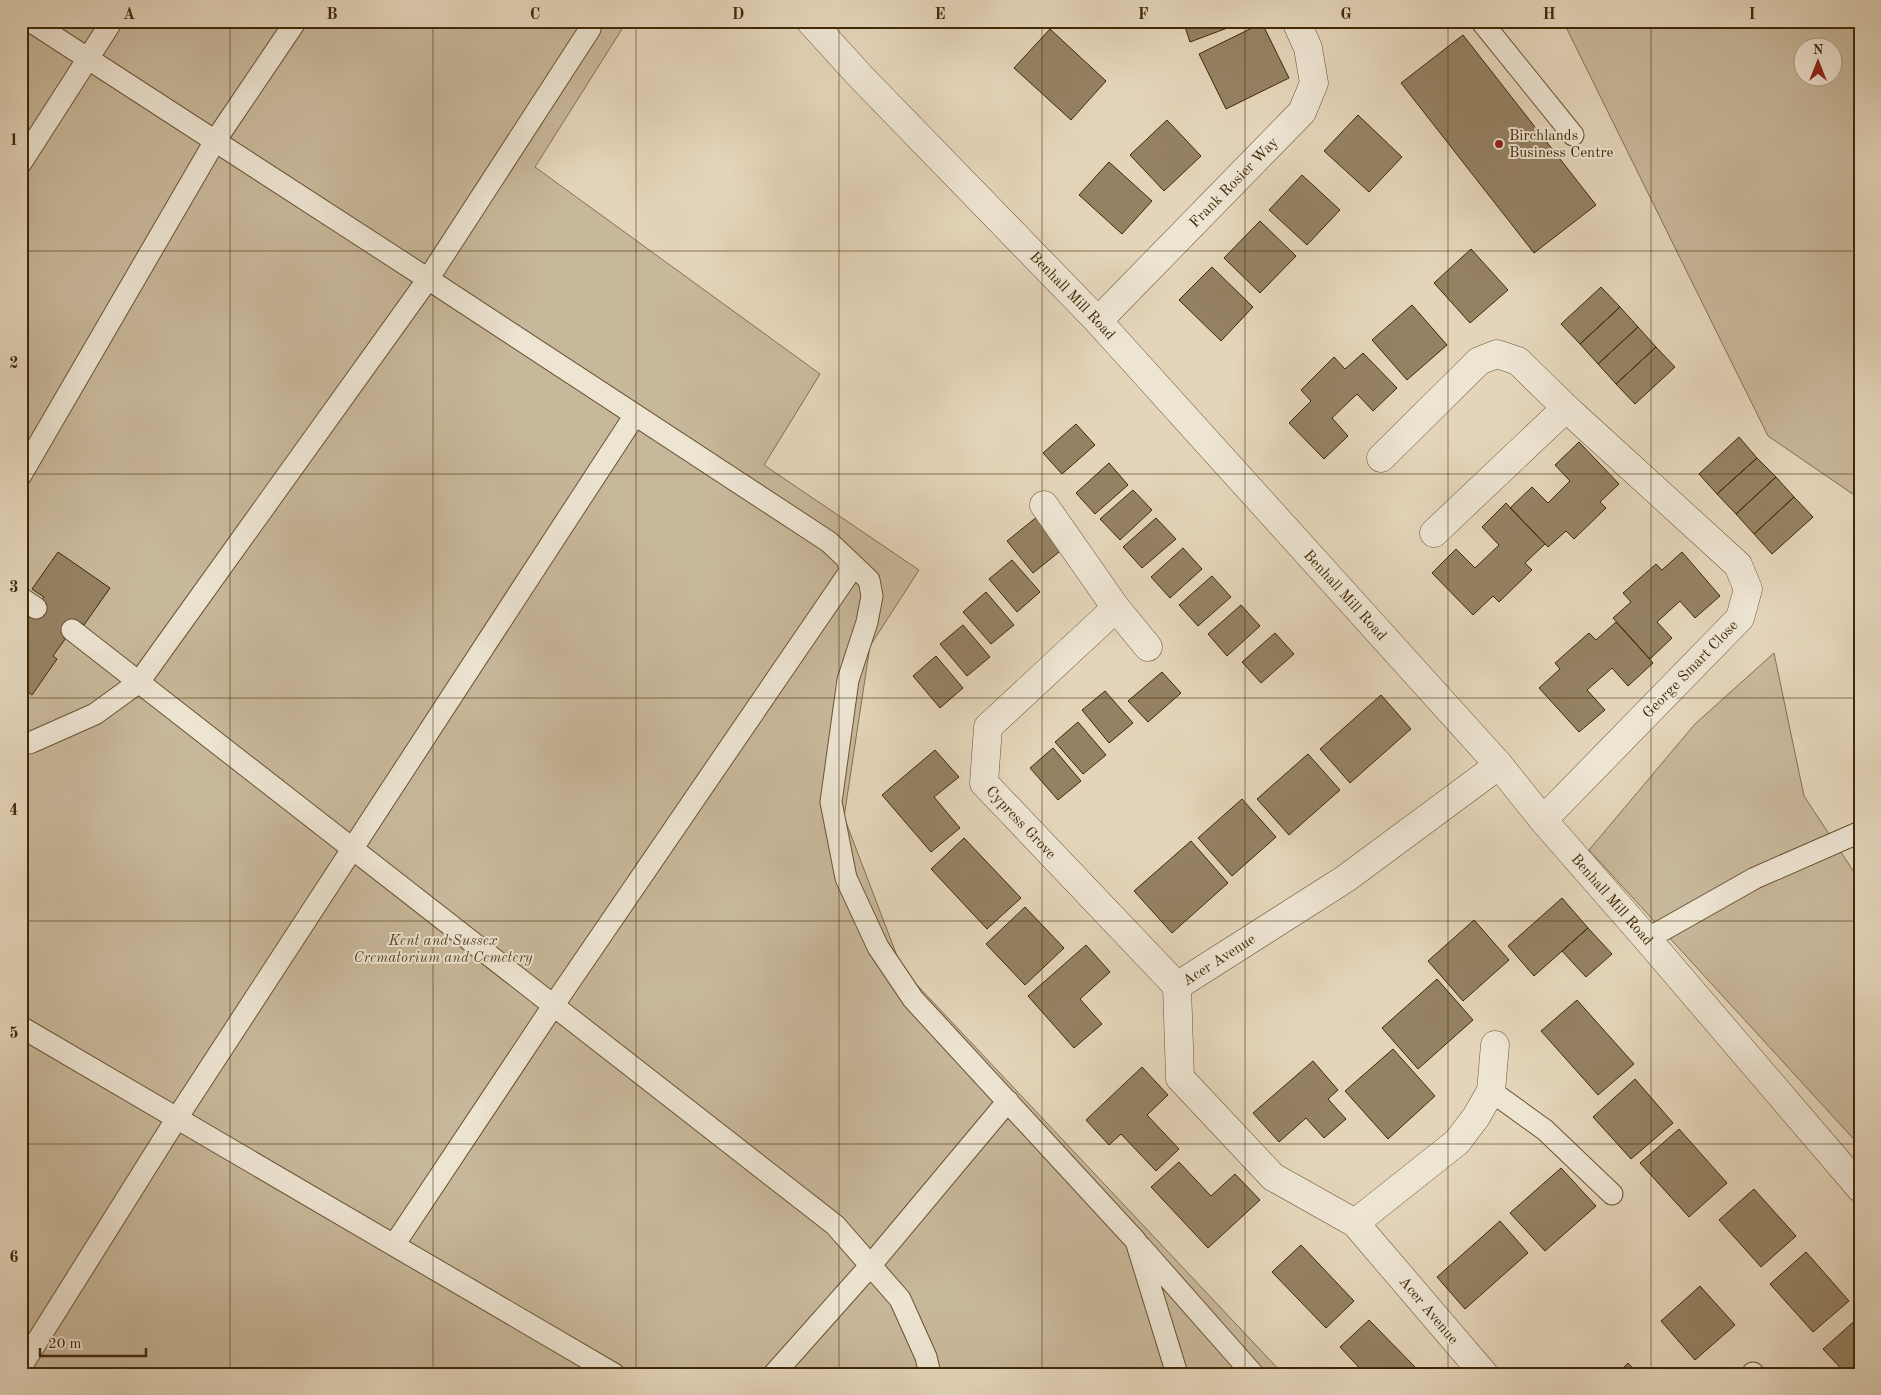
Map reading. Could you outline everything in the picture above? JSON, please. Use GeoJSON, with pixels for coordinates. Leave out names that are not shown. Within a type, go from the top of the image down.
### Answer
{"type":"FeatureCollection","features":[{"type":"Feature","properties":{"kind":"street","name":"Benhall Mill Road"},"geometry":{"type":"LineString","coordinates":[[810,21],[861,77],[1098,321],[1499,765],[1543,820],[1648,939],[1860,1188]]}},
{"type":"Feature","properties":{"kind":"street","name":"Frank Rosier Way"},"geometry":{"type":"LineString","coordinates":[[1098,321],[1302,112],[1314,83],[1308,48],[1296,21]]}},
{"type":"Feature","properties":{"kind":"street","name":"George Smart Close"},"geometry":{"type":"LineString","coordinates":[[1381,458],[1479,361],[1497,354],[1518,361],[1566,408],[1738,565],[1748,589],[1740,618],[1543,820]]}},
{"type":"Feature","properties":{"kind":"street"},"geometry":{"type":"LineString","coordinates":[[1434,533],[1566,408]]}},
{"type":"Feature","properties":{"kind":"street"},"geometry":{"type":"LineString","coordinates":[[1044,505],[1116,608],[1148,647]]}},
{"type":"Feature","properties":{"kind":"street","name":"Cypress Grove"},"geometry":{"type":"LineString","coordinates":[[1116,608],[988,727],[984,783],[1177,986]]}},
{"type":"Feature","properties":{"kind":"street","name":"Acer Avenue"},"geometry":{"type":"LineString","coordinates":[[1484,1374],[1355,1223],[1273,1177],[1180,1078],[1177,986],[1345,879],[1499,765]]}},
{"type":"Feature","properties":{"kind":"street"},"geometry":{"type":"LineString","coordinates":[[1355,1223],[1457,1142],[1476,1117],[1491,1091],[1495,1045]]}},
{"type":"Feature","properties":{"kind":"lane"},"geometry":{"type":"LineString","coordinates":[[30,21],[829,542],[869,580],[872,596],[867,622],[848,680],[831,802],[846,878],[878,947],[913,999],[1136,1241],[1253,1374]]}},
{"type":"Feature","properties":{"kind":"lane"},"geometry":{"type":"LineString","coordinates":[[21,163],[112,21]]}},
{"type":"Feature","properties":{"kind":"lane"},"geometry":{"type":"LineString","coordinates":[[21,475],[215,141],[296,21]]}},
{"type":"Feature","properties":{"kind":"lane"},"geometry":{"type":"LineString","coordinates":[[21,745],[95,714],[139,682],[428,279],[590,29],[589,21]]}},
{"type":"Feature","properties":{"kind":"lane"},"geometry":{"type":"LineString","coordinates":[[1481,21],[1573,135]]}},
{"type":"Feature","properties":{"kind":"lane"},"geometry":{"type":"LineString","coordinates":[[21,1367],[178,1118],[635,415]]}},
{"type":"Feature","properties":{"kind":"lane"},"geometry":{"type":"LineString","coordinates":[[394,1245],[554,1006],[851,570],[847,560]]}},
{"type":"Feature","properties":{"kind":"lane"},"geometry":{"type":"LineString","coordinates":[[72,630],[835,1225],[900,1299],[926,1357],[930,1374]]}},
{"type":"Feature","properties":{"kind":"lane"},"geometry":{"type":"LineString","coordinates":[[1648,939],[1755,878],[1860,832]]}},
{"type":"Feature","properties":{"kind":"lane"},"geometry":{"type":"LineString","coordinates":[[21,1027],[614,1374]]}},
{"type":"Feature","properties":{"kind":"lane"},"geometry":{"type":"LineString","coordinates":[[1491,1091],[1545,1130],[1612,1194]]}},
{"type":"Feature","properties":{"kind":"lane"},"geometry":{"type":"LineString","coordinates":[[774,1374],[870,1266],[1008,1101]]}},
{"type":"Feature","properties":{"kind":"lane"},"geometry":{"type":"LineString","coordinates":[[1136,1241],[1177,1374]]}},
{"type":"Feature","properties":{"kind":"green space","name":"Kent and Sussex Crematorium and Cemetery"},"geometry":{"type":"Polygon","coordinates":[[[21,21],[627,21],[535,167],[820,374],[764,465],[919,570],[870,646],[844,817],[902,969],[1283,1374],[21,1374],[21,21]]]}},
{"type":"Feature","properties":{"kind":"green space"},"geometry":{"type":"Polygon","coordinates":[[[1563,21],[1860,21],[1860,499],[1768,436],[1563,21]]]}},
{"type":"Feature","properties":{"kind":"green space"},"geometry":{"type":"Polygon","coordinates":[[[1774,653],[1804,796],[1860,881],[1860,1146],[1589,850],[1695,724],[1774,653]]]}},
{"type":"Feature","properties":{"kind":"building"},"geometry":{"type":"Polygon","coordinates":[[[1183,21],[1246,21],[1190,42],[1183,21]]]}},
{"type":"Feature","properties":{"kind":"building"},"geometry":{"type":"Polygon","coordinates":[[[1262,23],[1289,78],[1226,109],[1199,54],[1262,23]]]}},
{"type":"Feature","properties":{"kind":"building"},"geometry":{"type":"Polygon","coordinates":[[[1050,29],[1106,81],[1071,120],[1014,68],[1050,29]]]}},
{"type":"Feature","properties":{"kind":"building","name":"Birchlands Business Centre"},"geometry":{"type":"Polygon","coordinates":[[[1463,35],[1596,205],[1534,253],[1401,83],[1463,35]]]}},
{"type":"Feature","properties":{"kind":"building"},"geometry":{"type":"Polygon","coordinates":[[[1358,115],[1402,157],[1369,192],[1324,151],[1358,115]]]}},
{"type":"Feature","properties":{"kind":"building"},"geometry":{"type":"Polygon","coordinates":[[[1167,120],[1201,156],[1164,191],[1130,155],[1167,120]]]}},
{"type":"Feature","properties":{"kind":"building"},"geometry":{"type":"Polygon","coordinates":[[[1109,162],[1152,201],[1122,234],[1079,195],[1109,162]]]}},
{"type":"Feature","properties":{"kind":"building"},"geometry":{"type":"Polygon","coordinates":[[[1302,175],[1340,210],[1307,245],[1269,210],[1302,175]]]}},
{"type":"Feature","properties":{"kind":"building"},"geometry":{"type":"Polygon","coordinates":[[[1260,221],[1296,256],[1260,293],[1224,258],[1260,221]]]}},
{"type":"Feature","properties":{"kind":"building"},"geometry":{"type":"Polygon","coordinates":[[[1471,249],[1508,290],[1470,323],[1434,283],[1471,249]]]}},
{"type":"Feature","properties":{"kind":"building"},"geometry":{"type":"Polygon","coordinates":[[[1212,267],[1253,307],[1221,341],[1179,300],[1212,267]]]}},
{"type":"Feature","properties":{"kind":"building"},"geometry":{"type":"Polygon","coordinates":[[[1601,287],[1620,307],[1580,344],[1561,324],[1601,287]]]}},
{"type":"Feature","properties":{"kind":"building"},"geometry":{"type":"Polygon","coordinates":[[[1412,305],[1447,345],[1407,380],[1372,340],[1412,305]]]}},
{"type":"Feature","properties":{"kind":"building"},"geometry":{"type":"Polygon","coordinates":[[[1620,307],[1638,327],[1598,364],[1580,344],[1620,307]]]}},
{"type":"Feature","properties":{"kind":"building"},"geometry":{"type":"Polygon","coordinates":[[[1638,327],[1656,347],[1616,384],[1598,364],[1638,327]]]}},
{"type":"Feature","properties":{"kind":"building"},"geometry":{"type":"Polygon","coordinates":[[[1656,347],[1675,367],[1635,404],[1616,384],[1656,347]]]}},
{"type":"Feature","properties":{"kind":"building"},"geometry":{"type":"Polygon","coordinates":[[[1363,353],[1397,388],[1373,411],[1357,394],[1332,418],[1348,436],[1324,459],[1289,423],[1311,401],[1301,390],[1334,357],[1345,369],[1363,353]]]}},
{"type":"Feature","properties":{"kind":"building"},"geometry":{"type":"Polygon","coordinates":[[[1076,424],[1095,445],[1062,474],[1043,453],[1076,424]]]}},
{"type":"Feature","properties":{"kind":"building"},"geometry":{"type":"Polygon","coordinates":[[[1739,437],[1757,458],[1717,494],[1699,474],[1739,437]]]}},
{"type":"Feature","properties":{"kind":"building"},"geometry":{"type":"Polygon","coordinates":[[[1579,442],[1619,484],[1600,502],[1606,508],[1574,539],[1566,531],[1548,547],[1510,508],[1532,487],[1548,503],[1570,481],[1555,465],[1579,442]]]}},
{"type":"Feature","properties":{"kind":"building"},"geometry":{"type":"Polygon","coordinates":[[[1757,458],[1776,477],[1736,514],[1717,494],[1757,458]]]}},
{"type":"Feature","properties":{"kind":"building"},"geometry":{"type":"Polygon","coordinates":[[[1109,463],[1128,485],[1095,514],[1076,493],[1109,463]]]}},
{"type":"Feature","properties":{"kind":"building"},"geometry":{"type":"Polygon","coordinates":[[[1776,477],[1794,497],[1754,534],[1736,514],[1776,477]]]}},
{"type":"Feature","properties":{"kind":"building"},"geometry":{"type":"Polygon","coordinates":[[[1133,490],[1152,510],[1120,540],[1100,519],[1133,490]]]}},
{"type":"Feature","properties":{"kind":"building"},"geometry":{"type":"Polygon","coordinates":[[[1794,497],[1813,517],[1772,554],[1754,534],[1794,497]]]}},
{"type":"Feature","properties":{"kind":"building"},"geometry":{"type":"Polygon","coordinates":[[[1506,503],[1545,544],[1525,563],[1532,570],[1499,602],[1493,596],[1473,615],[1432,573],[1456,549],[1475,568],[1499,545],[1482,527],[1506,503]]]}},
{"type":"Feature","properties":{"kind":"building"},"geometry":{"type":"Polygon","coordinates":[[[1038,516],[1064,548],[1033,573],[1007,541],[1038,516]]]}},
{"type":"Feature","properties":{"kind":"building"},"geometry":{"type":"Polygon","coordinates":[[[1156,518],[1176,539],[1142,568],[1123,547],[1156,518]]]}},
{"type":"Feature","properties":{"kind":"building"},"geometry":{"type":"Polygon","coordinates":[[[1183,548],[1202,569],[1170,598],[1151,577],[1183,548]]]}},
{"type":"Feature","properties":{"kind":"building"},"geometry":{"type":"Polygon","coordinates":[[[58,552],[110,588],[84,625],[78,621],[53,656],[57,659],[32,695],[21,687],[21,629],[44,597],[32,589],[58,552]]]}},
{"type":"Feature","properties":{"kind":"building"},"geometry":{"type":"Polygon","coordinates":[[[1682,552],[1720,596],[1695,618],[1680,601],[1657,622],[1672,638],[1650,659],[1613,618],[1631,602],[1623,593],[1656,564],[1662,570],[1682,552]]]}},
{"type":"Feature","properties":{"kind":"building"},"geometry":{"type":"Polygon","coordinates":[[[1012,560],[1040,592],[1017,612],[989,579],[1012,560]]]}},
{"type":"Feature","properties":{"kind":"building"},"geometry":{"type":"Polygon","coordinates":[[[1212,576],[1231,597],[1198,626],[1179,605],[1212,576]]]}},
{"type":"Feature","properties":{"kind":"building"},"geometry":{"type":"Polygon","coordinates":[[[986,592],[1014,625],[991,644],[963,612],[986,592]]]}},
{"type":"Feature","properties":{"kind":"building"},"geometry":{"type":"Polygon","coordinates":[[[1241,605],[1260,626],[1227,656],[1208,634],[1241,605]]]}},
{"type":"Feature","properties":{"kind":"building"},"geometry":{"type":"Polygon","coordinates":[[[1616,622],[1653,663],[1628,686],[1612,668],[1587,690],[1605,710],[1579,732],[1539,688],[1560,669],[1555,663],[1589,633],[1596,640],[1616,622]]]}},
{"type":"Feature","properties":{"kind":"building"},"geometry":{"type":"Polygon","coordinates":[[[963,625],[990,657],[967,676],[940,644],[963,625]]]}},
{"type":"Feature","properties":{"kind":"building"},"geometry":{"type":"Polygon","coordinates":[[[1275,633],[1294,654],[1261,683],[1242,662],[1275,633]]]}},
{"type":"Feature","properties":{"kind":"building"},"geometry":{"type":"Polygon","coordinates":[[[936,656],[963,688],[940,708],[913,676],[936,656]]]}},
{"type":"Feature","properties":{"kind":"building"},"geometry":{"type":"Polygon","coordinates":[[[1162,672],[1181,693],[1148,722],[1128,701],[1162,672]]]}},
{"type":"Feature","properties":{"kind":"building"},"geometry":{"type":"Polygon","coordinates":[[[1105,691],[1133,723],[1109,743],[1082,710],[1105,691]]]}},
{"type":"Feature","properties":{"kind":"building"},"geometry":{"type":"Polygon","coordinates":[[[1381,695],[1411,729],[1350,783],[1320,749],[1381,695]]]}},
{"type":"Feature","properties":{"kind":"building"},"geometry":{"type":"Polygon","coordinates":[[[1078,722],[1106,755],[1083,774],[1055,742],[1078,722]]]}},
{"type":"Feature","properties":{"kind":"building"},"geometry":{"type":"Polygon","coordinates":[[[1053,748],[1081,781],[1058,800],[1030,768],[1053,748]]]}},
{"type":"Feature","properties":{"kind":"building"},"geometry":{"type":"Polygon","coordinates":[[[935,750],[959,777],[934,797],[960,828],[931,852],[882,795],[935,750]]]}},
{"type":"Feature","properties":{"kind":"building"},"geometry":{"type":"Polygon","coordinates":[[[1308,754],[1340,790],[1289,835],[1257,799],[1308,754]]]}},
{"type":"Feature","properties":{"kind":"building"},"geometry":{"type":"Polygon","coordinates":[[[1242,799],[1276,837],[1232,876],[1198,838],[1242,799]]]}},
{"type":"Feature","properties":{"kind":"building"},"geometry":{"type":"Polygon","coordinates":[[[964,838],[1021,898],[987,929],[931,869],[964,838]]]}},
{"type":"Feature","properties":{"kind":"building"},"geometry":{"type":"Polygon","coordinates":[[[1191,841],[1228,883],[1172,933],[1134,891],[1191,841]]]}},
{"type":"Feature","properties":{"kind":"building"},"geometry":{"type":"Polygon","coordinates":[[[1562,898],[1588,928],[1534,976],[1508,946],[1562,898]]]}},
{"type":"Feature","properties":{"kind":"building"},"geometry":{"type":"Polygon","coordinates":[[[1025,907],[1064,948],[1025,985],[986,944],[1025,907]]]}},
{"type":"Feature","properties":{"kind":"building"},"geometry":{"type":"Polygon","coordinates":[[[1474,920],[1509,960],[1463,1001],[1428,961],[1474,920]]]}},
{"type":"Feature","properties":{"kind":"building"},"geometry":{"type":"Polygon","coordinates":[[[1588,928],[1612,954],[1586,977],[1562,951],[1588,928]]]}},
{"type":"Feature","properties":{"kind":"building"},"geometry":{"type":"Polygon","coordinates":[[[1086,945],[1110,972],[1080,999],[1102,1024],[1074,1048],[1028,996],[1086,945]]]}},
{"type":"Feature","properties":{"kind":"building"},"geometry":{"type":"Polygon","coordinates":[[[1437,979],[1473,1020],[1418,1069],[1382,1028],[1437,979]]]}},
{"type":"Feature","properties":{"kind":"building"},"geometry":{"type":"Polygon","coordinates":[[[1577,1000],[1634,1064],[1598,1095],[1541,1031],[1577,1000]]]}},
{"type":"Feature","properties":{"kind":"building"},"geometry":{"type":"Polygon","coordinates":[[[1393,1049],[1435,1096],[1388,1139],[1345,1091],[1393,1049]]]}},
{"type":"Feature","properties":{"kind":"building"},"geometry":{"type":"Polygon","coordinates":[[[1313,1061],[1338,1090],[1328,1099],[1346,1119],[1324,1138],[1306,1118],[1279,1142],[1253,1113],[1313,1061]]]}},
{"type":"Feature","properties":{"kind":"building"},"geometry":{"type":"Polygon","coordinates":[[[1142,1067],[1168,1095],[1147,1115],[1179,1149],[1156,1171],[1121,1134],[1109,1145],[1086,1120],[1142,1067]]]}},
{"type":"Feature","properties":{"kind":"building"},"geometry":{"type":"Polygon","coordinates":[[[1635,1079],[1673,1123],[1631,1159],[1593,1117],[1635,1079]]]}},
{"type":"Feature","properties":{"kind":"building"},"geometry":{"type":"Polygon","coordinates":[[[1679,1129],[1727,1183],[1689,1217],[1640,1163],[1679,1129]]]}},
{"type":"Feature","properties":{"kind":"building"},"geometry":{"type":"Polygon","coordinates":[[[1179,1162],[1211,1196],[1235,1174],[1260,1200],[1208,1248],[1151,1187],[1179,1162]]]}},
{"type":"Feature","properties":{"kind":"building"},"geometry":{"type":"Polygon","coordinates":[[[1561,1168],[1596,1206],[1545,1251],[1510,1213],[1561,1168]]]}},
{"type":"Feature","properties":{"kind":"building"},"geometry":{"type":"Polygon","coordinates":[[[1754,1189],[1796,1236],[1761,1267],[1719,1220],[1754,1189]]]}},
{"type":"Feature","properties":{"kind":"building"},"geometry":{"type":"Polygon","coordinates":[[[1500,1221],[1528,1253],[1465,1309],[1437,1277],[1500,1221]]]}},
{"type":"Feature","properties":{"kind":"building"},"geometry":{"type":"Polygon","coordinates":[[[1301,1245],[1354,1301],[1326,1328],[1272,1272],[1301,1245]]]}},
{"type":"Feature","properties":{"kind":"building"},"geometry":{"type":"Polygon","coordinates":[[[1806,1252],[1849,1301],[1813,1332],[1770,1284],[1806,1252]]]}},
{"type":"Feature","properties":{"kind":"building"},"geometry":{"type":"Polygon","coordinates":[[[1700,1286],[1735,1325],[1695,1360],[1661,1321],[1700,1286]]]}},
{"type":"Feature","properties":{"kind":"building"},"geometry":{"type":"Polygon","coordinates":[[[1859,1317],[1860,1374],[1846,1374],[1823,1349],[1859,1317]]]}},
{"type":"Feature","properties":{"kind":"building"},"geometry":{"type":"Polygon","coordinates":[[[1369,1320],[1417,1369],[1413,1374],[1365,1374],[1340,1347],[1369,1320]]]}},
{"type":"Feature","properties":{"kind":"building"},"geometry":{"type":"Polygon","coordinates":[[[1628,1363],[1638,1374],[1617,1374],[1628,1363]]]}},
{"type":"Feature","properties":{"kind":"place","name":"Birchlands Business Centre"},"geometry":{"type":"Point","coordinates":[1499,144]}}]}
